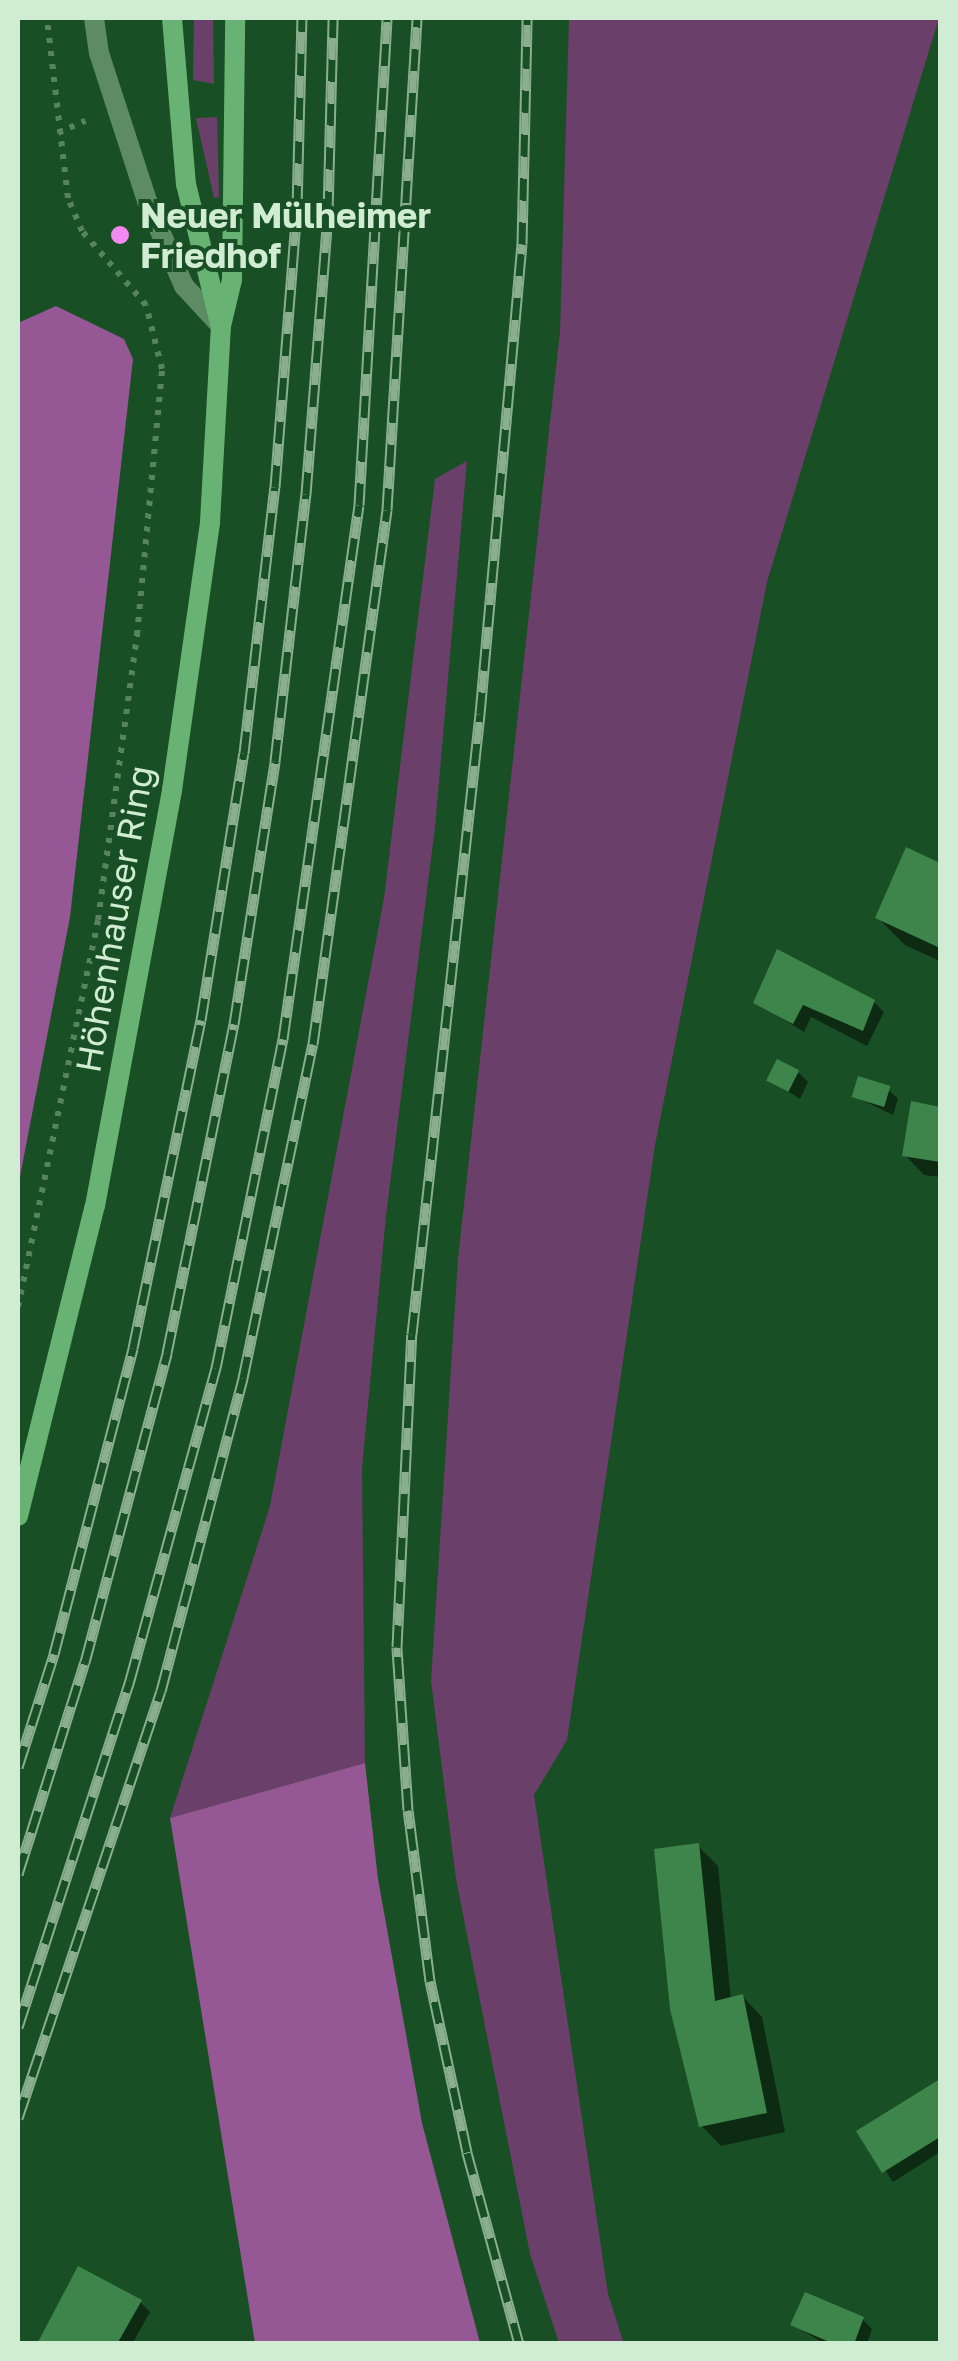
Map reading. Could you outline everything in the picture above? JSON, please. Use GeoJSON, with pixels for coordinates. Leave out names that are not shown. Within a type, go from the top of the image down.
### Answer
{"type":"FeatureCollection","features":[{"type":"Feature","properties":{"kind":"street","name":"Höhenhauser Ring"},"geometry":{"type":"LineString","coordinates":[[172,18],[186,184],[221,326]]}},
{"type":"Feature","properties":{"kind":"street","name":"Höhenhauser Ring"},"geometry":{"type":"LineString","coordinates":[[18,1516],[95,1206],[172,790],[210,522],[221,326],[232,280],[236,18]]}},
{"type":"Feature","properties":{"kind":"lane"},"geometry":{"type":"LineString","coordinates":[[94,18],[99,54],[148,202],[184,286],[221,326]]}},
{"type":"Feature","properties":{"kind":"path"},"geometry":{"type":"LineString","coordinates":[[18,1307],[98,920],[136,635],[162,369],[146,305],[82,231],[68,198],[47,18]]}},
{"type":"Feature","properties":{"kind":"shaded area"},"geometry":{"type":"Polygon","coordinates":[[[194,18],[213,18],[214,84],[193,80],[194,18]]]}},
{"type":"Feature","properties":{"kind":"shaded area"},"geometry":{"type":"Polygon","coordinates":[[[569,18],[939,18],[767,582],[655,1145],[567,1740],[534,1795],[608,2294],[624,2344],[559,2343],[530,2254],[456,1879],[431,1681],[458,1259],[560,332],[569,18]]]}},
{"type":"Feature","properties":{"kind":"shaded area"},"geometry":{"type":"Polygon","coordinates":[[[217,117],[219,197],[214,198],[196,118],[217,117]]]}},
{"type":"Feature","properties":{"kind":"shaded area"},"geometry":{"type":"Polygon","coordinates":[[[56,306],[124,339],[133,359],[70,917],[18,1187],[18,323],[56,306]]]}},
{"type":"Feature","properties":{"kind":"shaded area"},"geometry":{"type":"Polygon","coordinates":[[[467,461],[435,827],[386,1216],[362,1468],[365,1763],[170,1818],[270,1506],[384,898],[435,479],[467,461]]]}},
{"type":"Feature","properties":{"kind":"shaded area"},"geometry":{"type":"Polygon","coordinates":[[[365,1763],[378,1879],[422,2123],[480,2343],[255,2343],[170,1818],[365,1763]]]}},
{"type":"Feature","properties":{"kind":"building"},"geometry":{"type":"Polygon","coordinates":[[[906,847],[940,863],[940,948],[875,918],[906,847]]]}},
{"type":"Feature","properties":{"kind":"building"},"geometry":{"type":"Polygon","coordinates":[[[777,949],[875,1000],[863,1031],[803,1005],[793,1024],[753,1003],[777,949]]]}},
{"type":"Feature","properties":{"kind":"building"},"geometry":{"type":"Polygon","coordinates":[[[777,1059],[799,1070],[788,1092],[766,1080],[777,1059]]]}},
{"type":"Feature","properties":{"kind":"building"},"geometry":{"type":"Polygon","coordinates":[[[858,1076],[891,1086],[884,1107],[852,1097],[858,1076]]]}},
{"type":"Feature","properties":{"kind":"building"},"geometry":{"type":"Polygon","coordinates":[[[911,1101],[940,1107],[940,1162],[902,1156],[911,1101]]]}},
{"type":"Feature","properties":{"kind":"building"},"geometry":{"type":"Polygon","coordinates":[[[699,1843],[715,2001],[743,1994],[767,2113],[699,2127],[670,2009],[654,1849],[699,1843]]]}},
{"type":"Feature","properties":{"kind":"building"},"geometry":{"type":"Polygon","coordinates":[[[940,2079],[940,2137],[882,2173],[856,2131],[940,2079]]]}},
{"type":"Feature","properties":{"kind":"building"},"geometry":{"type":"Polygon","coordinates":[[[78,2266],[142,2300],[117,2344],[37,2344],[78,2266]]]}},
{"type":"Feature","properties":{"kind":"building"},"geometry":{"type":"Polygon","coordinates":[[[805,2292],[864,2317],[854,2344],[834,2344],[790,2325],[805,2292]]]}},
{"type":"Feature","properties":{"kind":"railway"},"geometry":{"type":"LineString","coordinates":[[18,1767],[54,1654],[133,1348],[201,1020],[244,753],[275,487],[297,207],[302,18]]}},
{"type":"Feature","properties":{"kind":"railway"},"geometry":{"type":"LineString","coordinates":[[18,1874],[85,1662],[167,1353],[234,1024],[275,761],[306,494],[328,213],[333,18]]}},
{"type":"Feature","properties":{"kind":"railway"},"geometry":{"type":"LineString","coordinates":[[18,2027],[130,1680],[216,1368],[283,1039],[359,505],[387,18]]}},
{"type":"Feature","properties":{"kind":"railway"},"geometry":{"type":"LineString","coordinates":[[18,2118],[161,1691],[243,1378],[313,1044],[387,510],[417,18]]}},
{"type":"Feature","properties":{"kind":"railway"},"geometry":{"type":"LineString","coordinates":[[519,2344],[467,2152],[430,1981],[408,1810],[397,1647],[412,1334],[480,714],[522,244],[527,18]]}},
{"type":"Feature","properties":{"kind":"place","name":"Neuer Mülheimer Friedhof"},"geometry":{"type":"Point","coordinates":[120,235]}}]}
